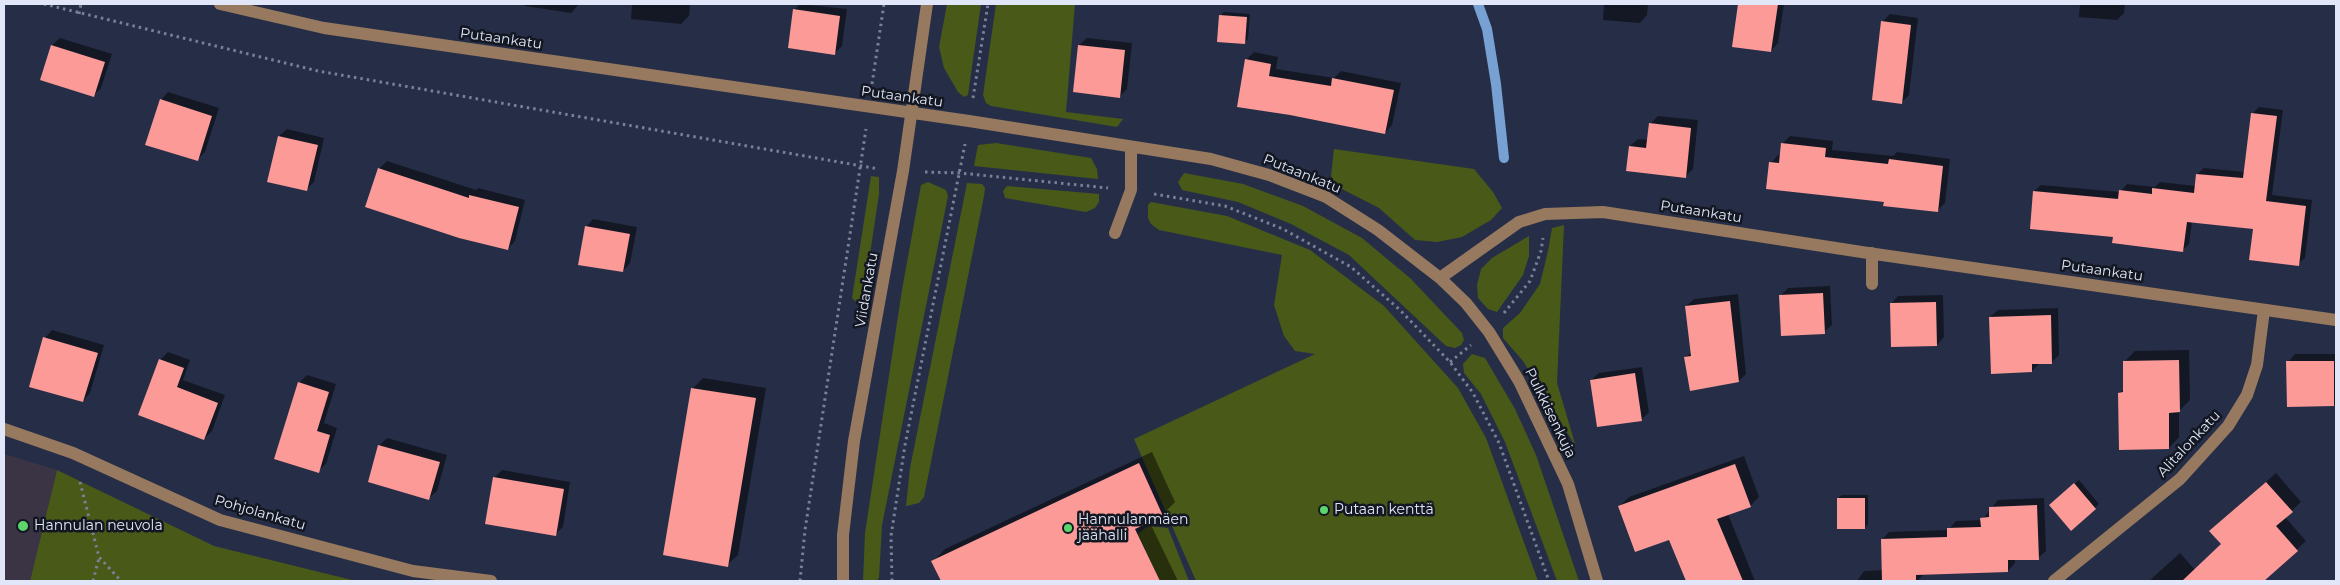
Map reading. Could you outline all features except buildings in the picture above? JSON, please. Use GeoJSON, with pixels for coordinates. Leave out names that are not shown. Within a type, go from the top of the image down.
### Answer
{"type":"FeatureCollection","features":[{"type":"Feature","properties":{"kind":"street","name":"Putaankatu"},"geometry":{"type":"LineString","coordinates":[[220,4],[324,28],[969,121],[1211,159],[1269,175],[1326,197],[1378,230],[1440,278],[1519,222],[1545,214],[1603,212],[2336,320]]}},
{"type":"Feature","properties":{"kind":"street","name":"Viidankatu"},"geometry":{"type":"LineString","coordinates":[[843,581],[843,535],[854,441],[903,171],[927,4]]}},
{"type":"Feature","properties":{"kind":"street"},"geometry":{"type":"LineString","coordinates":[[1115,233],[1132,190],[1131,147]]}},
{"type":"Feature","properties":{"kind":"street"},"geometry":{"type":"LineString","coordinates":[[1872,253],[1872,284]]}},
{"type":"Feature","properties":{"kind":"street","name":"Pulkkisenkuja"},"geometry":{"type":"LineString","coordinates":[[1440,278],[1466,303],[1489,332],[1519,381],[1568,484],[1597,581]]}},
{"type":"Feature","properties":{"kind":"street","name":"Alitalonkatu"},"geometry":{"type":"LineString","coordinates":[[2054,581],[2180,479],[2228,426],[2247,395],[2257,365],[2264,310]]}},
{"type":"Feature","properties":{"kind":"street","name":"Pohjolankatu"},"geometry":{"type":"LineString","coordinates":[[4,429],[73,452],[220,520],[413,570],[491,581]]}},
{"type":"Feature","properties":{"kind":"path"},"geometry":{"type":"LineString","coordinates":[[44,4],[318,71],[861,167],[960,173],[1132,190],[1224,206],[1283,229],[1351,268],[1400,310],[1450,362],[1473,393],[1499,443],[1549,581]]}},
{"type":"Feature","properties":{"kind":"path"},"geometry":{"type":"LineString","coordinates":[[79,14],[81,4]]}},
{"type":"Feature","properties":{"kind":"path"},"geometry":{"type":"LineString","coordinates":[[800,581],[818,441],[861,167],[884,4]]}},
{"type":"Feature","properties":{"kind":"path"},"geometry":{"type":"LineString","coordinates":[[892,581],[891,536],[905,446],[960,173],[988,4]]}},
{"type":"Feature","properties":{"kind":"path"},"geometry":{"type":"LineString","coordinates":[[1450,362],[1489,332],[1530,280],[1541,250],[1545,214]]}},
{"type":"Feature","properties":{"kind":"path"},"geometry":{"type":"LineString","coordinates":[[73,452],[99,557],[120,581]]}},
{"type":"Feature","properties":{"kind":"path"},"geometry":{"type":"LineString","coordinates":[[93,581],[99,557]]}},
{"type":"Feature","properties":{"kind":"shaded area","name":"Hannulan neuvola"},"geometry":{"type":"Polygon","coordinates":[[[4,454],[57,470],[30,581],[4,581],[4,454]]]}},
{"type":"Feature","properties":{"kind":"green space"},"geometry":{"type":"Polygon","coordinates":[[[947,4],[981,4],[968,95],[964,97],[958,92],[944,68],[939,47],[947,4]]]}},
{"type":"Feature","properties":{"kind":"green space"},"geometry":{"type":"Polygon","coordinates":[[[996,4],[1075,4],[1066,112],[1123,119],[1117,127],[991,106],[986,103],[983,95],[996,4]]]}},
{"type":"Feature","properties":{"kind":"green space"},"geometry":{"type":"Polygon","coordinates":[[[996,143],[1091,158],[1097,169],[1098,179],[974,166],[978,145],[996,143]]]}},
{"type":"Feature","properties":{"kind":"green space"},"geometry":{"type":"Polygon","coordinates":[[[1334,149],[1474,169],[1493,192],[1502,208],[1491,220],[1462,237],[1437,242],[1415,240],[1379,208],[1338,187],[1331,176],[1334,149]]]}},
{"type":"Feature","properties":{"kind":"green space"},"geometry":{"type":"Polygon","coordinates":[[[1184,173],[1243,184],[1303,206],[1362,238],[1410,278],[1462,333],[1464,340],[1461,345],[1455,348],[1446,346],[1349,255],[1291,224],[1238,202],[1182,190],[1178,182],[1184,173]]]}},
{"type":"Feature","properties":{"kind":"green space"},"geometry":{"type":"Polygon","coordinates":[[[871,176],[879,177],[879,194],[862,307],[852,298],[871,176]]]}},
{"type":"Feature","properties":{"kind":"green space"},"geometry":{"type":"Polygon","coordinates":[[[928,182],[946,190],[948,196],[882,525],[879,578],[876,581],[863,581],[865,533],[902,290],[921,185],[928,182]]]}},
{"type":"Feature","properties":{"kind":"green space"},"geometry":{"type":"Polygon","coordinates":[[[967,183],[982,184],[985,188],[984,196],[924,497],[919,503],[906,506],[910,468],[967,183]]]}},
{"type":"Feature","properties":{"kind":"green space"},"geometry":{"type":"Polygon","coordinates":[[[1007,186],[1099,194],[1099,202],[1095,208],[1086,212],[1005,198],[1003,191],[1007,186]]]}},
{"type":"Feature","properties":{"kind":"green space","name":"Putaan kenttä"},"geometry":{"type":"Polygon","coordinates":[[[1151,202],[1227,216],[1310,250],[1384,306],[1458,388],[1486,438],[1538,581],[1196,581],[1134,439],[1315,354],[1295,351],[1284,336],[1274,305],[1282,255],[1159,230],[1151,224],[1148,218],[1148,205],[1151,202]]]}},
{"type":"Feature","properties":{"kind":"green space"},"geometry":{"type":"Polygon","coordinates":[[[1564,225],[1557,383],[1576,447],[1523,361],[1503,338],[1503,328],[1520,313],[1540,284],[1552,228],[1564,225]]]}},
{"type":"Feature","properties":{"kind":"green space"},"geometry":{"type":"Polygon","coordinates":[[[1529,236],[1529,256],[1523,275],[1497,312],[1488,309],[1478,298],[1477,285],[1481,269],[1492,258],[1529,236]]]}},
{"type":"Feature","properties":{"kind":"green space"},"geometry":{"type":"Polygon","coordinates":[[[1472,354],[1485,358],[1515,409],[1536,455],[1579,581],[1557,581],[1505,442],[1481,394],[1464,373],[1463,364],[1472,354]]]}},
{"type":"Feature","properties":{"kind":"green space"},"geometry":{"type":"Polygon","coordinates":[[[57,470],[214,546],[356,581],[30,581],[57,470]]]}},
{"type":"Feature","properties":{"kind":"green space"},"geometry":{"type":"Polygon","coordinates":[[[1148,526],[1168,528],[1189,581],[1160,581],[1138,534],[1148,526]]]}},
{"type":"Feature","properties":{"kind":"waterway"},"geometry":{"type":"LineString","coordinates":[[1478,4],[1487,29],[1496,84],[1504,158]]}},
{"type":"Feature","properties":{"kind":"place","name":"Putaan kenttä"},"geometry":{"type":"Point","coordinates":[1324,510]}},
{"type":"Feature","properties":{"kind":"place","name":"Hannulan neuvola"},"geometry":{"type":"Point","coordinates":[23,526]}},
{"type":"Feature","properties":{"kind":"place","name":"Hannulanmäen jäähalli"},"geometry":{"type":"Point","coordinates":[1068,528]}}]}
